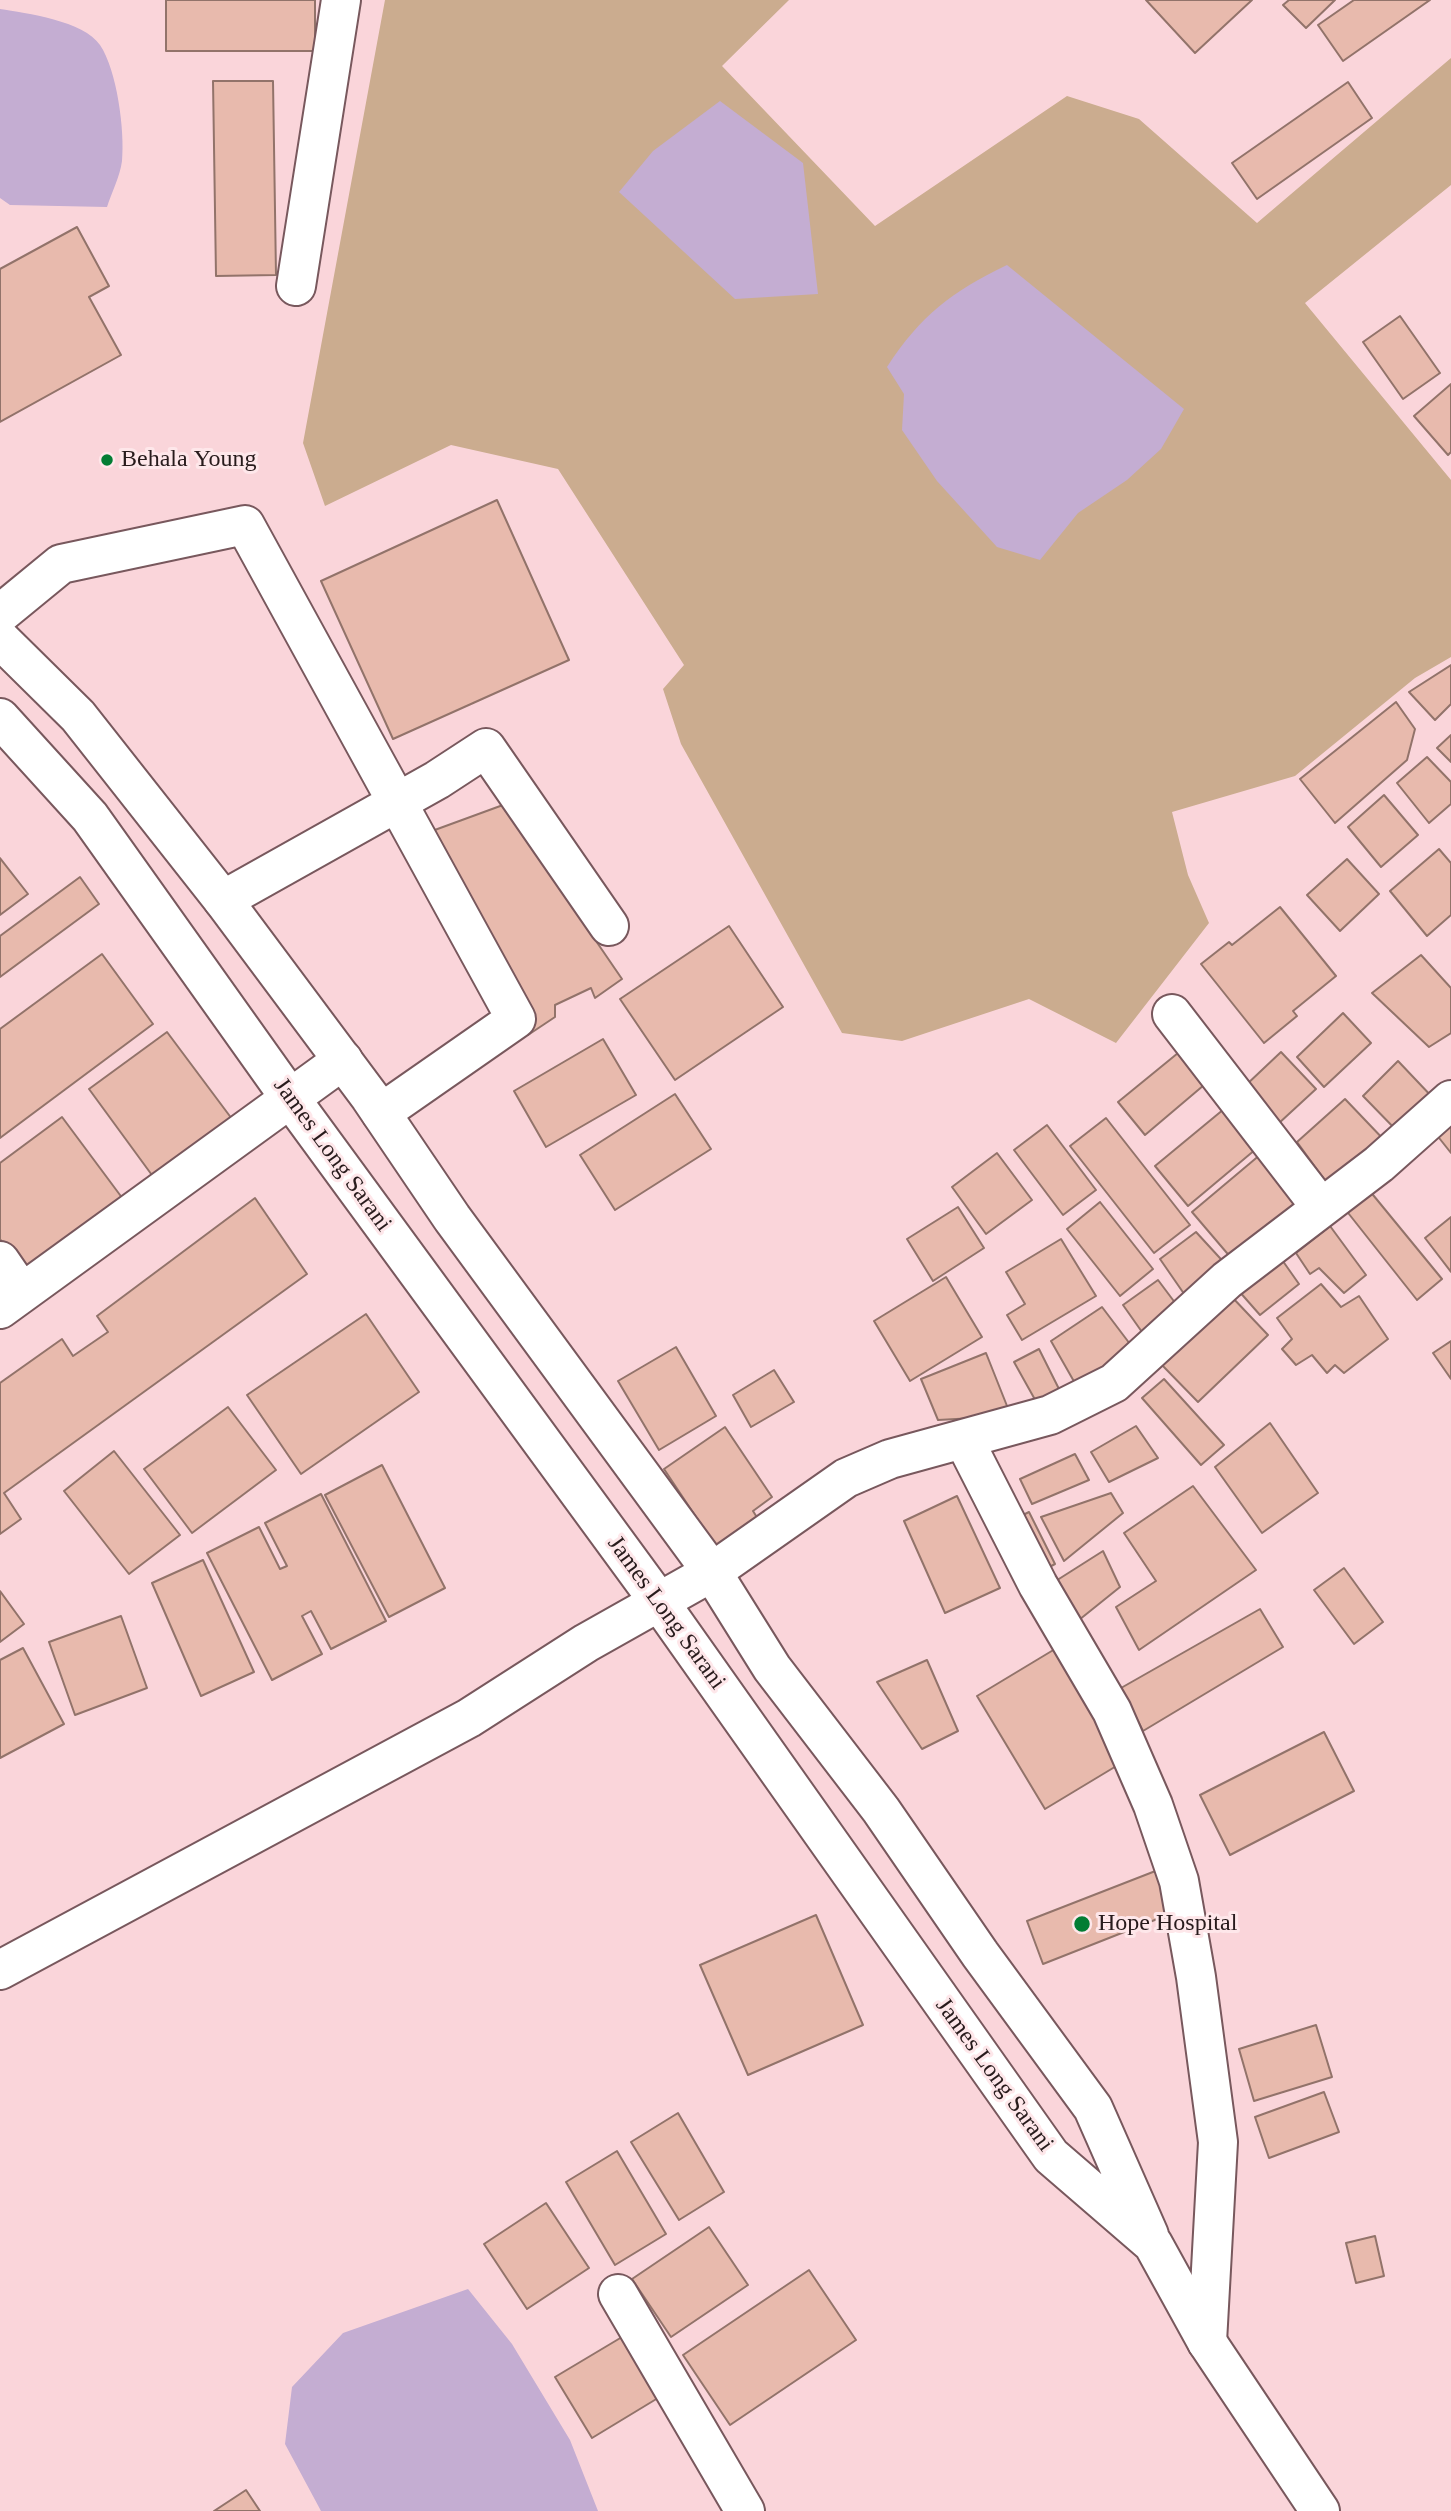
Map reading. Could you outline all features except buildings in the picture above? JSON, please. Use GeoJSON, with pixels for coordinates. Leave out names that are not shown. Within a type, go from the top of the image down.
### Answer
{"type":"FeatureCollection","features":[{"type":"Feature","properties":{"kind":"street"},"geometry":{"type":"LineString","coordinates":[[296,286],[341,0]]}},
{"type":"Feature","properties":{"kind":"street"},"geometry":{"type":"LineString","coordinates":[[0,614],[61,564],[244,524],[516,1019],[381,1113]]}},
{"type":"Feature","properties":{"kind":"street"},"geometry":{"type":"LineString","coordinates":[[0,639],[78,716],[223,900],[343,1060],[539,1340],[712,1572],[772,1668],[881,1810],[980,1954],[1093,2108],[1153,2244]]}},
{"type":"Feature","properties":{"kind":"street","name":"James Long Sarani"},"geometry":{"type":"LineString","coordinates":[[0,718],[90,817],[290,1098],[660,1603],[1051,2155],[1153,2244],[1207,2342],[1320,2511]]}},
{"type":"Feature","properties":{"kind":"street"},"geometry":{"type":"LineString","coordinates":[[223,900],[437,780],[486,748],[609,926]]}},
{"type":"Feature","properties":{"kind":"street"},"geometry":{"type":"LineString","coordinates":[[1172,1014],[1320,1206]]}},
{"type":"Feature","properties":{"kind":"street"},"geometry":{"type":"LineString","coordinates":[[0,1261],[11,1301],[343,1060]]}},
{"type":"Feature","properties":{"kind":"street"},"geometry":{"type":"LineString","coordinates":[[0,1970],[469,1718],[586,1643],[712,1572],[846,1478],[891,1459],[1050,1415],[1114,1383],[1227,1280],[1320,1206],[1379,1164],[1451,1100]]}},
{"type":"Feature","properties":{"kind":"street"},"geometry":{"type":"LineString","coordinates":[[964,1440],[1038,1585],[1112,1711],[1153,1805],[1179,1881],[1196,1977],[1218,2142],[1207,2342]]}},
{"type":"Feature","properties":{"kind":"street"},"geometry":{"type":"LineString","coordinates":[[618,2294],[745,2511]]}},
{"type":"Feature","properties":{"kind":"shaded area"},"geometry":{"type":"Polygon","coordinates":[[[385,0],[789,0],[722,66],[875,226],[1067,96],[1139,119],[1257,223],[1451,58],[1451,185],[1305,303],[1451,480],[1451,657],[1415,678],[1295,776],[1172,812],[1188,875],[1209,923],[1116,1043],[1029,999],[902,1041],[842,1033],[681,744],[663,689],[684,665],[558,469],[451,445],[325,506],[303,443],[385,0]]]}},
{"type":"Feature","properties":{"kind":"shaded area"},"geometry":{"type":"Polygon","coordinates":[[[0,9],[68,24],[92,37],[106,56],[118,101],[123,148],[120,172],[107,207],[10,205],[0,198],[0,9]]]}},
{"type":"Feature","properties":{"kind":"shaded area"},"geometry":{"type":"Polygon","coordinates":[[[720,101],[803,163],[818,294],[735,299],[619,192],[653,151],[720,101]]]}},
{"type":"Feature","properties":{"kind":"shaded area"},"geometry":{"type":"Polygon","coordinates":[[[1007,265],[1184,409],[1161,449],[1127,480],[1078,513],[1040,560],[997,547],[937,481],[902,430],[904,394],[887,367],[912,333],[953,295],[1007,265]]]}},
{"type":"Feature","properties":{"kind":"shaded area"},"geometry":{"type":"Polygon","coordinates":[[[468,2289],[512,2344],[570,2440],[598,2511],[321,2511],[285,2444],[292,2387],[343,2333],[468,2289]]]}},
{"type":"Feature","properties":{"kind":"place","name":"Behala Young"},"geometry":{"type":"Point","coordinates":[107,460]}},
{"type":"Feature","properties":{"kind":"place","name":"Hope Hospital"},"geometry":{"type":"Point","coordinates":[1082,1924]}}]}
